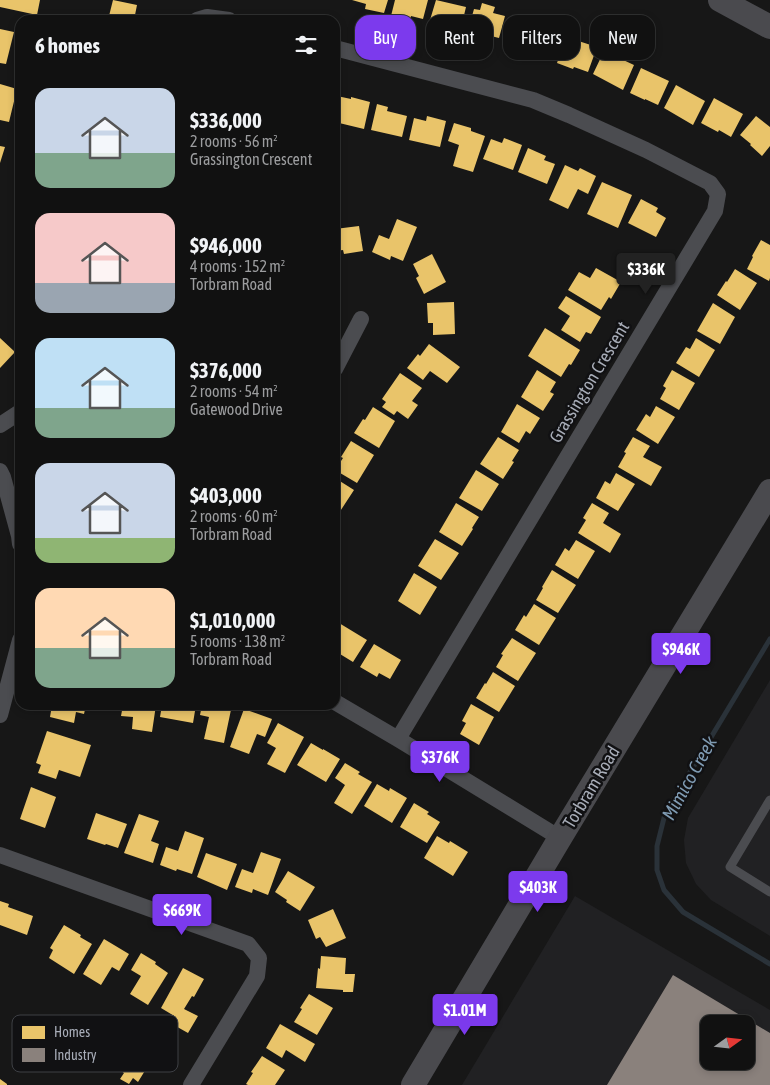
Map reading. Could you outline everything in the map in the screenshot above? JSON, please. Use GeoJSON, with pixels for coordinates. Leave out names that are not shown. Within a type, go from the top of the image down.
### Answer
{"type":"FeatureCollection","features":[{"type":"Feature","properties":{"kind":"main road"},"geometry":{"type":"LineString","coordinates":[[720,0],[770,26]]}},
{"type":"Feature","properties":{"kind":"main road","name":"Torbram Road"},"geometry":{"type":"LineString","coordinates":[[413,1085],[770,491]]}},
{"type":"Feature","properties":{"kind":"street","name":"Grassington Crescent"},"geometry":{"type":"LineString","coordinates":[[340,49],[533,100],[646,150],[710,183],[718,194],[715,211],[398,738]]}},
{"type":"Feature","properties":{"kind":"street"},"geometry":{"type":"LineString","coordinates":[[340,359],[361,319]]}},
{"type":"Feature","properties":{"kind":"street"},"geometry":{"type":"LineString","coordinates":[[0,425],[15,415]]}},
{"type":"Feature","properties":{"kind":"street"},"geometry":{"type":"LineString","coordinates":[[0,471],[15,521]]}},
{"type":"Feature","properties":{"kind":"street"},"geometry":{"type":"LineString","coordinates":[[0,715],[15,659]]}},
{"type":"Feature","properties":{"kind":"street"},"geometry":{"type":"LineString","coordinates":[[340,705],[398,738],[560,838]]}},
{"type":"Feature","properties":{"kind":"street"},"geometry":{"type":"LineString","coordinates":[[0,855],[248,944],[259,958],[257,976],[191,1085]]}},
{"type":"Feature","properties":{"kind":"lane"},"geometry":{"type":"LineString","coordinates":[[770,800],[730,867],[770,892]]}},
{"type":"Feature","properties":{"kind":"shaded area"},"geometry":{"type":"Polygon","coordinates":[[[770,680],[770,936],[711,900],[696,884],[686,863],[684,840],[688,818],[770,680]]]}},
{"type":"Feature","properties":{"kind":"shaded area"},"geometry":{"type":"Polygon","coordinates":[[[575,896],[770,1010],[770,1085],[462,1085],[575,896]]]}},
{"type":"Feature","properties":{"kind":"building: Homes"},"geometry":{"type":"Polygon","coordinates":[[[0,0],[40,0],[37,15],[0,7],[0,0]]]}},
{"type":"Feature","properties":{"kind":"building: Homes"},"geometry":{"type":"Polygon","coordinates":[[[113,0],[137,5],[135,15],[109,15],[113,0]]]}},
{"type":"Feature","properties":{"kind":"building: Homes"},"geometry":{"type":"Polygon","coordinates":[[[352,0],[388,0],[384,13],[365,9],[366,4],[352,0]]]}},
{"type":"Feature","properties":{"kind":"building: Homes"},"geometry":{"type":"Polygon","coordinates":[[[395,0],[428,0],[423,19],[416,17],[416,15],[391,15],[395,0]]]}},
{"type":"Feature","properties":{"kind":"building: Homes"},"geometry":{"type":"Polygon","coordinates":[[[436,0],[466,7],[464,15],[432,15],[436,0]]]}},
{"type":"Feature","properties":{"kind":"building: Homes"},"geometry":{"type":"Polygon","coordinates":[[[482,3],[495,7],[493,13],[503,16],[499,38],[493,36],[493,15],[472,15],[474,9],[480,10],[482,3]]]}},
{"type":"Feature","properties":{"kind":"building: Homes"},"geometry":{"type":"Polygon","coordinates":[[[0,29],[14,32],[6,64],[0,63],[0,29]]]}},
{"type":"Feature","properties":{"kind":"building: Homes"},"geometry":{"type":"Polygon","coordinates":[[[580,42],[590,45],[590,60],[592,60],[588,72],[557,63],[558,60],[580,60],[580,42]]]}},
{"type":"Feature","properties":{"kind":"building: Homes"},"geometry":{"type":"Polygon","coordinates":[[[600,60],[623,60],[634,65],[623,90],[593,74],[600,60]]]}},
{"type":"Feature","properties":{"kind":"building: Homes"},"geometry":{"type":"Polygon","coordinates":[[[641,68],[669,81],[658,105],[630,93],[641,68]]]}},
{"type":"Feature","properties":{"kind":"building: Homes"},"geometry":{"type":"Polygon","coordinates":[[[0,84],[15,88],[15,97],[9,122],[0,120],[0,84]]]}},
{"type":"Feature","properties":{"kind":"building: Homes"},"geometry":{"type":"Polygon","coordinates":[[[676,85],[705,101],[693,125],[664,108],[676,85]]]}},
{"type":"Feature","properties":{"kind":"building: Homes"},"geometry":{"type":"Polygon","coordinates":[[[340,97],[351,99],[351,97],[370,102],[364,129],[340,123],[340,97]]]}},
{"type":"Feature","properties":{"kind":"building: Homes"},"geometry":{"type":"Polygon","coordinates":[[[714,98],[743,114],[731,137],[701,123],[714,98]]]}},
{"type":"Feature","properties":{"kind":"building: Homes"},"geometry":{"type":"Polygon","coordinates":[[[377,104],[388,107],[387,111],[407,116],[402,137],[371,130],[377,104]]]}},
{"type":"Feature","properties":{"kind":"building: Homes"},"geometry":{"type":"Polygon","coordinates":[[[427,116],[446,121],[440,147],[409,140],[414,118],[426,121],[427,116]]]}},
{"type":"Feature","properties":{"kind":"building: Homes"},"geometry":{"type":"Polygon","coordinates":[[[756,116],[770,127],[770,146],[762,156],[740,135],[756,116]]]}},
{"type":"Feature","properties":{"kind":"building: Homes"},"geometry":{"type":"Polygon","coordinates":[[[454,123],[471,128],[471,131],[485,136],[473,172],[453,166],[459,145],[448,141],[454,123]]]}},
{"type":"Feature","properties":{"kind":"building: Homes"},"geometry":{"type":"Polygon","coordinates":[[[504,138],[522,145],[513,170],[483,159],[491,139],[502,143],[504,138]]]}},
{"type":"Feature","properties":{"kind":"building: Homes"},"geometry":{"type":"Polygon","coordinates":[[[0,146],[5,147],[0,163],[0,146]]]}},
{"type":"Feature","properties":{"kind":"building: Homes"},"geometry":{"type":"Polygon","coordinates":[[[528,148],[546,156],[544,160],[555,164],[547,184],[518,172],[528,148]]]}},
{"type":"Feature","properties":{"kind":"building: Homes"},"geometry":{"type":"Polygon","coordinates":[[[565,165],[578,171],[580,168],[596,176],[588,194],[578,189],[568,209],[549,200],[565,165]]]}},
{"type":"Feature","properties":{"kind":"building: Homes"},"geometry":{"type":"Polygon","coordinates":[[[602,182],[632,195],[618,228],[587,214],[602,182]]]}},
{"type":"Feature","properties":{"kind":"building: Homes"},"geometry":{"type":"Polygon","coordinates":[[[641,199],[658,208],[656,212],[666,218],[656,237],[628,223],[641,199]]]}},
{"type":"Feature","properties":{"kind":"building: Homes"},"geometry":{"type":"Polygon","coordinates":[[[397,219],[417,227],[403,261],[391,256],[390,260],[372,252],[379,235],[389,239],[397,219]]]}},
{"type":"Feature","properties":{"kind":"building: Homes"},"geometry":{"type":"Polygon","coordinates":[[[359,226],[363,251],[344,254],[343,250],[340,250],[340,228],[359,226]]]}},
{"type":"Feature","properties":{"kind":"building: Homes"},"geometry":{"type":"Polygon","coordinates":[[[761,240],[770,245],[769,281],[747,269],[761,240]]]}},
{"type":"Feature","properties":{"kind":"building: Homes"},"geometry":{"type":"Polygon","coordinates":[[[432,254],[446,282],[424,294],[416,278],[419,276],[413,264],[432,254]]]}},
{"type":"Feature","properties":{"kind":"building: Homes"},"geometry":{"type":"Polygon","coordinates":[[[596,268],[621,282],[611,299],[609,297],[601,310],[568,290],[579,272],[590,278],[596,268]]]}},
{"type":"Feature","properties":{"kind":"building: Homes"},"geometry":{"type":"Polygon","coordinates":[[[735,269],[757,283],[740,310],[717,295],[735,269]]]}},
{"type":"Feature","properties":{"kind":"building: Homes"},"geometry":{"type":"Polygon","coordinates":[[[566,296],[601,317],[591,334],[586,332],[580,342],[561,330],[570,316],[558,308],[566,296]]]}},
{"type":"Feature","properties":{"kind":"building: Homes"},"geometry":{"type":"Polygon","coordinates":[[[454,302],[455,334],[433,335],[433,323],[428,323],[427,303],[454,302]]]}},
{"type":"Feature","properties":{"kind":"building: Homes"},"geometry":{"type":"Polygon","coordinates":[[[713,303],[735,317],[720,344],[697,331],[713,303]]]}},
{"type":"Feature","properties":{"kind":"building: Homes"},"geometry":{"type":"Polygon","coordinates":[[[545,328],[580,350],[561,377],[528,356],[545,328]]]}},
{"type":"Feature","properties":{"kind":"building: Homes"},"geometry":{"type":"Polygon","coordinates":[[[0,338],[15,352],[0,368],[0,338]]]}},
{"type":"Feature","properties":{"kind":"building: Homes"},"geometry":{"type":"Polygon","coordinates":[[[696,338],[715,350],[699,377],[676,363],[686,347],[690,349],[696,338]]]}},
{"type":"Feature","properties":{"kind":"building: Homes"},"geometry":{"type":"Polygon","coordinates":[[[429,344],[460,367],[447,383],[430,371],[423,380],[407,368],[429,344]]]}},
{"type":"Feature","properties":{"kind":"building: Homes"},"geometry":{"type":"Polygon","coordinates":[[[537,370],[556,382],[550,392],[554,394],[543,411],[521,397],[537,370]]]}},
{"type":"Feature","properties":{"kind":"building: Homes"},"geometry":{"type":"Polygon","coordinates":[[[672,370],[695,383],[679,410],[660,399],[666,388],[663,386],[672,370]]]}},
{"type":"Feature","properties":{"kind":"building: Homes"},"geometry":{"type":"Polygon","coordinates":[[[400,373],[422,388],[412,401],[418,405],[408,419],[397,411],[394,415],[382,407],[386,402],[382,399],[400,373]]]}},
{"type":"Feature","properties":{"kind":"building: Homes"},"geometry":{"type":"Polygon","coordinates":[[[517,404],[540,418],[530,434],[526,431],[519,443],[501,432],[517,404]]]}},
{"type":"Feature","properties":{"kind":"building: Homes"},"geometry":{"type":"Polygon","coordinates":[[[656,406],[675,417],[658,444],[636,430],[646,414],[650,417],[656,406]]]}},
{"type":"Feature","properties":{"kind":"building: Homes"},"geometry":{"type":"Polygon","coordinates":[[[373,407],[395,421],[379,448],[354,433],[373,407]]]}},
{"type":"Feature","properties":{"kind":"building: Homes"},"geometry":{"type":"Polygon","coordinates":[[[498,437],[519,450],[503,479],[480,464],[498,437]]]}},
{"type":"Feature","properties":{"kind":"building: Homes"},"geometry":{"type":"Polygon","coordinates":[[[633,437],[650,446],[643,457],[662,467],[651,486],[618,467],[633,437]]]}},
{"type":"Feature","properties":{"kind":"building: Homes"},"geometry":{"type":"Polygon","coordinates":[[[351,441],[374,455],[357,483],[340,473],[340,462],[343,458],[341,457],[351,441]]]}},
{"type":"Feature","properties":{"kind":"building: Homes"},"geometry":{"type":"Polygon","coordinates":[[[476,470],[499,484],[482,511],[459,498],[476,470]]]}},
{"type":"Feature","properties":{"kind":"building: Homes"},"geometry":{"type":"Polygon","coordinates":[[[616,473],[635,484],[618,511],[596,498],[605,481],[610,484],[616,473]]]}},
{"type":"Feature","properties":{"kind":"building: Homes"},"geometry":{"type":"Polygon","coordinates":[[[340,481],[354,490],[340,511],[340,481]]]}},
{"type":"Feature","properties":{"kind":"building: Homes"},"geometry":{"type":"Polygon","coordinates":[[[456,503],[479,517],[462,546],[439,532],[456,503]]]}},
{"type":"Feature","properties":{"kind":"building: Homes"},"geometry":{"type":"Polygon","coordinates":[[[592,503],[609,513],[603,523],[621,534],[610,553],[578,533],[586,520],[583,518],[592,503]]]}},
{"type":"Feature","properties":{"kind":"building: Homes"},"geometry":{"type":"Polygon","coordinates":[[[435,539],[459,553],[441,580],[418,566],[435,539]]]}},
{"type":"Feature","properties":{"kind":"building: Homes"},"geometry":{"type":"Polygon","coordinates":[[[576,540],[595,551],[578,579],[555,565],[565,548],[569,551],[576,540]]]}},
{"type":"Feature","properties":{"kind":"building: Homes"},"geometry":{"type":"Polygon","coordinates":[[[552,570],[576,585],[558,613],[536,600],[552,570]]]}},
{"type":"Feature","properties":{"kind":"building: Homes"},"geometry":{"type":"Polygon","coordinates":[[[414,573],[437,587],[420,615],[398,601],[414,573]]]}},
{"type":"Feature","properties":{"kind":"building: Homes"},"geometry":{"type":"Polygon","coordinates":[[[534,604],[556,618],[539,645],[515,630],[524,615],[526,617],[534,604]]]}},
{"type":"Feature","properties":{"kind":"building: Homes"},"geometry":{"type":"Polygon","coordinates":[[[340,624],[367,640],[353,662],[340,654],[340,624]]]}},
{"type":"Feature","properties":{"kind":"building: Homes"},"geometry":{"type":"Polygon","coordinates":[[[512,638],[536,653],[518,681],[496,667],[503,655],[501,654],[512,638]]]}},
{"type":"Feature","properties":{"kind":"building: Homes"},"geometry":{"type":"Polygon","coordinates":[[[374,644],[401,660],[390,679],[379,673],[377,677],[360,667],[374,644]]]}},
{"type":"Feature","properties":{"kind":"building: Homes"},"geometry":{"type":"Polygon","coordinates":[[[493,672],[515,686],[499,712],[476,698],[493,672]]]}},
{"type":"Feature","properties":{"kind":"building: Homes"},"geometry":{"type":"Polygon","coordinates":[[[471,704],[494,717],[479,745],[460,734],[466,723],[462,721],[471,704]]]}},
{"type":"Feature","properties":{"kind":"building: Homes"},"geometry":{"type":"Polygon","coordinates":[[[51,710],[85,710],[84,714],[76,712],[74,723],[50,717],[51,710]]]}},
{"type":"Feature","properties":{"kind":"building: Homes"},"geometry":{"type":"Polygon","coordinates":[[[122,710],[155,710],[152,732],[132,729],[133,717],[121,716],[122,710]]]}},
{"type":"Feature","properties":{"kind":"building: Homes"},"geometry":{"type":"Polygon","coordinates":[[[161,710],[195,710],[193,723],[160,717],[161,710]]]}},
{"type":"Feature","properties":{"kind":"building: Homes"},"geometry":{"type":"Polygon","coordinates":[[[201,710],[231,710],[224,743],[204,739],[209,717],[200,715],[201,710]]]}},
{"type":"Feature","properties":{"kind":"building: Homes"},"geometry":{"type":"Polygon","coordinates":[[[244,710],[272,719],[265,737],[257,734],[249,754],[230,747],[244,710]]]}},
{"type":"Feature","properties":{"kind":"building: Homes"},"geometry":{"type":"Polygon","coordinates":[[[278,723],[304,737],[285,773],[267,764],[276,748],[267,743],[278,723]]]}},
{"type":"Feature","properties":{"kind":"building: Homes"},"geometry":{"type":"Polygon","coordinates":[[[47,731],[91,745],[80,777],[59,770],[56,779],[38,773],[41,765],[36,763],[47,731]]]}},
{"type":"Feature","properties":{"kind":"building: Homes"},"geometry":{"type":"Polygon","coordinates":[[[311,743],[340,759],[326,782],[297,765],[311,743]]]}},
{"type":"Feature","properties":{"kind":"building: Homes"},"geometry":{"type":"Polygon","coordinates":[[[345,763],[360,772],[358,774],[372,782],[352,814],[334,803],[345,785],[335,778],[345,763]]]}},
{"type":"Feature","properties":{"kind":"building: Homes"},"geometry":{"type":"Polygon","coordinates":[[[377,784],[389,791],[390,788],[407,798],[392,823],[364,806],[377,784]]]}},
{"type":"Feature","properties":{"kind":"building: Homes"},"geometry":{"type":"Polygon","coordinates":[[[31,787],[56,797],[45,828],[20,819],[31,787]]]}},
{"type":"Feature","properties":{"kind":"building: Homes"},"geometry":{"type":"Polygon","coordinates":[[[414,803],[429,812],[427,814],[440,822],[427,843],[400,827],[414,803]]]}},
{"type":"Feature","properties":{"kind":"building: Homes"},"geometry":{"type":"Polygon","coordinates":[[[96,813],[127,824],[118,848],[87,839],[96,813]]]}},
{"type":"Feature","properties":{"kind":"building: Homes"},"geometry":{"type":"Polygon","coordinates":[[[139,814],[159,821],[151,841],[159,844],[153,863],[124,853],[139,814]]]}},
{"type":"Feature","properties":{"kind":"building: Homes"},"geometry":{"type":"Polygon","coordinates":[[[185,831],[204,838],[192,874],[160,865],[166,847],[178,851],[185,831]]]}},
{"type":"Feature","properties":{"kind":"building: Homes"},"geometry":{"type":"Polygon","coordinates":[[[437,836],[449,843],[450,841],[468,852],[453,876],[424,858],[437,836]]]}},
{"type":"Feature","properties":{"kind":"building: Homes"},"geometry":{"type":"Polygon","coordinates":[[[261,852],[281,859],[268,895],[253,889],[252,893],[235,887],[242,869],[253,873],[261,852]]]}},
{"type":"Feature","properties":{"kind":"building: Homes"},"geometry":{"type":"Polygon","coordinates":[[[206,853],[237,864],[227,890],[197,877],[206,853]]]}},
{"type":"Feature","properties":{"kind":"building: Homes"},"geometry":{"type":"Polygon","coordinates":[[[288,871],[315,887],[300,911],[275,892],[288,871]]]}},
{"type":"Feature","properties":{"kind":"building: Homes"},"geometry":{"type":"Polygon","coordinates":[[[0,901],[9,904],[8,907],[33,916],[27,935],[0,925],[0,901]]]}},
{"type":"Feature","properties":{"kind":"building: Homes"},"geometry":{"type":"Polygon","coordinates":[[[333,909],[346,938],[326,947],[320,937],[316,939],[308,920],[333,909]]]}},
{"type":"Feature","properties":{"kind":"building: Homes"},"geometry":{"type":"Polygon","coordinates":[[[64,925],[92,944],[74,974],[49,958],[53,950],[50,948],[64,925]]]}},
{"type":"Feature","properties":{"kind":"building: Homes"},"geometry":{"type":"Polygon","coordinates":[[[104,939],[129,954],[119,971],[112,967],[101,985],[83,974],[104,939]]]}},
{"type":"Feature","properties":{"kind":"building: Homes"},"geometry":{"type":"Polygon","coordinates":[[[141,953],[156,962],[155,964],[168,973],[148,1005],[130,994],[141,976],[131,970],[141,953]]]}},
{"type":"Feature","properties":{"kind":"building: Homes"},"geometry":{"type":"Polygon","coordinates":[[[321,956],[346,958],[345,974],[355,974],[353,992],[316,988],[321,956]]]}},
{"type":"Feature","properties":{"kind":"building: Homes"},"geometry":{"type":"Polygon","coordinates":[[[183,968],[204,979],[194,997],[192,996],[184,1009],[198,1016],[188,1033],[178,1027],[178,1015],[173,1015],[161,1008],[183,968]]]}},
{"type":"Feature","properties":{"kind":"building: Homes"},"geometry":{"type":"Polygon","coordinates":[[[309,994],[333,1008],[317,1035],[294,1022],[309,994]]]}},
{"type":"Feature","properties":{"kind":"building: Homes"},"geometry":{"type":"Polygon","coordinates":[[[280,1024],[315,1044],[305,1062],[286,1050],[282,1058],[266,1048],[280,1024]]]}},
{"type":"Feature","properties":{"kind":"building: Homes"},"geometry":{"type":"Polygon","coordinates":[[[262,1056],[285,1070],[275,1085],[246,1084],[253,1073],[251,1072],[262,1056]]]}},
{"type":"Feature","properties":{"kind":"building: Homes"},"geometry":{"type":"Polygon","coordinates":[[[123,1072],[144,1072],[138,1082],[133,1078],[129,1084],[120,1079],[124,1073],[123,1072]]]}},
{"type":"Feature","properties":{"kind":"building: Homes"},"geometry":{"type":"Polygon","coordinates":[[[0,1079],[7,1084],[7,1085],[0,1085],[0,1079]]]}},
{"type":"Feature","properties":{"kind":"building: Industry"},"geometry":{"type":"Polygon","coordinates":[[[673,975],[740,1015],[700,1015],[700,1070],[755,1070],[755,1024],[770,1033],[770,1085],[607,1085],[673,975]]]}},
{"type":"Feature","properties":{"kind":"waterway","name":"Mimico Creek"},"geometry":{"type":"LineString","coordinates":[[770,639],[665,814],[657,846],[657,870],[664,890],[683,912],[770,964]]}}]}
